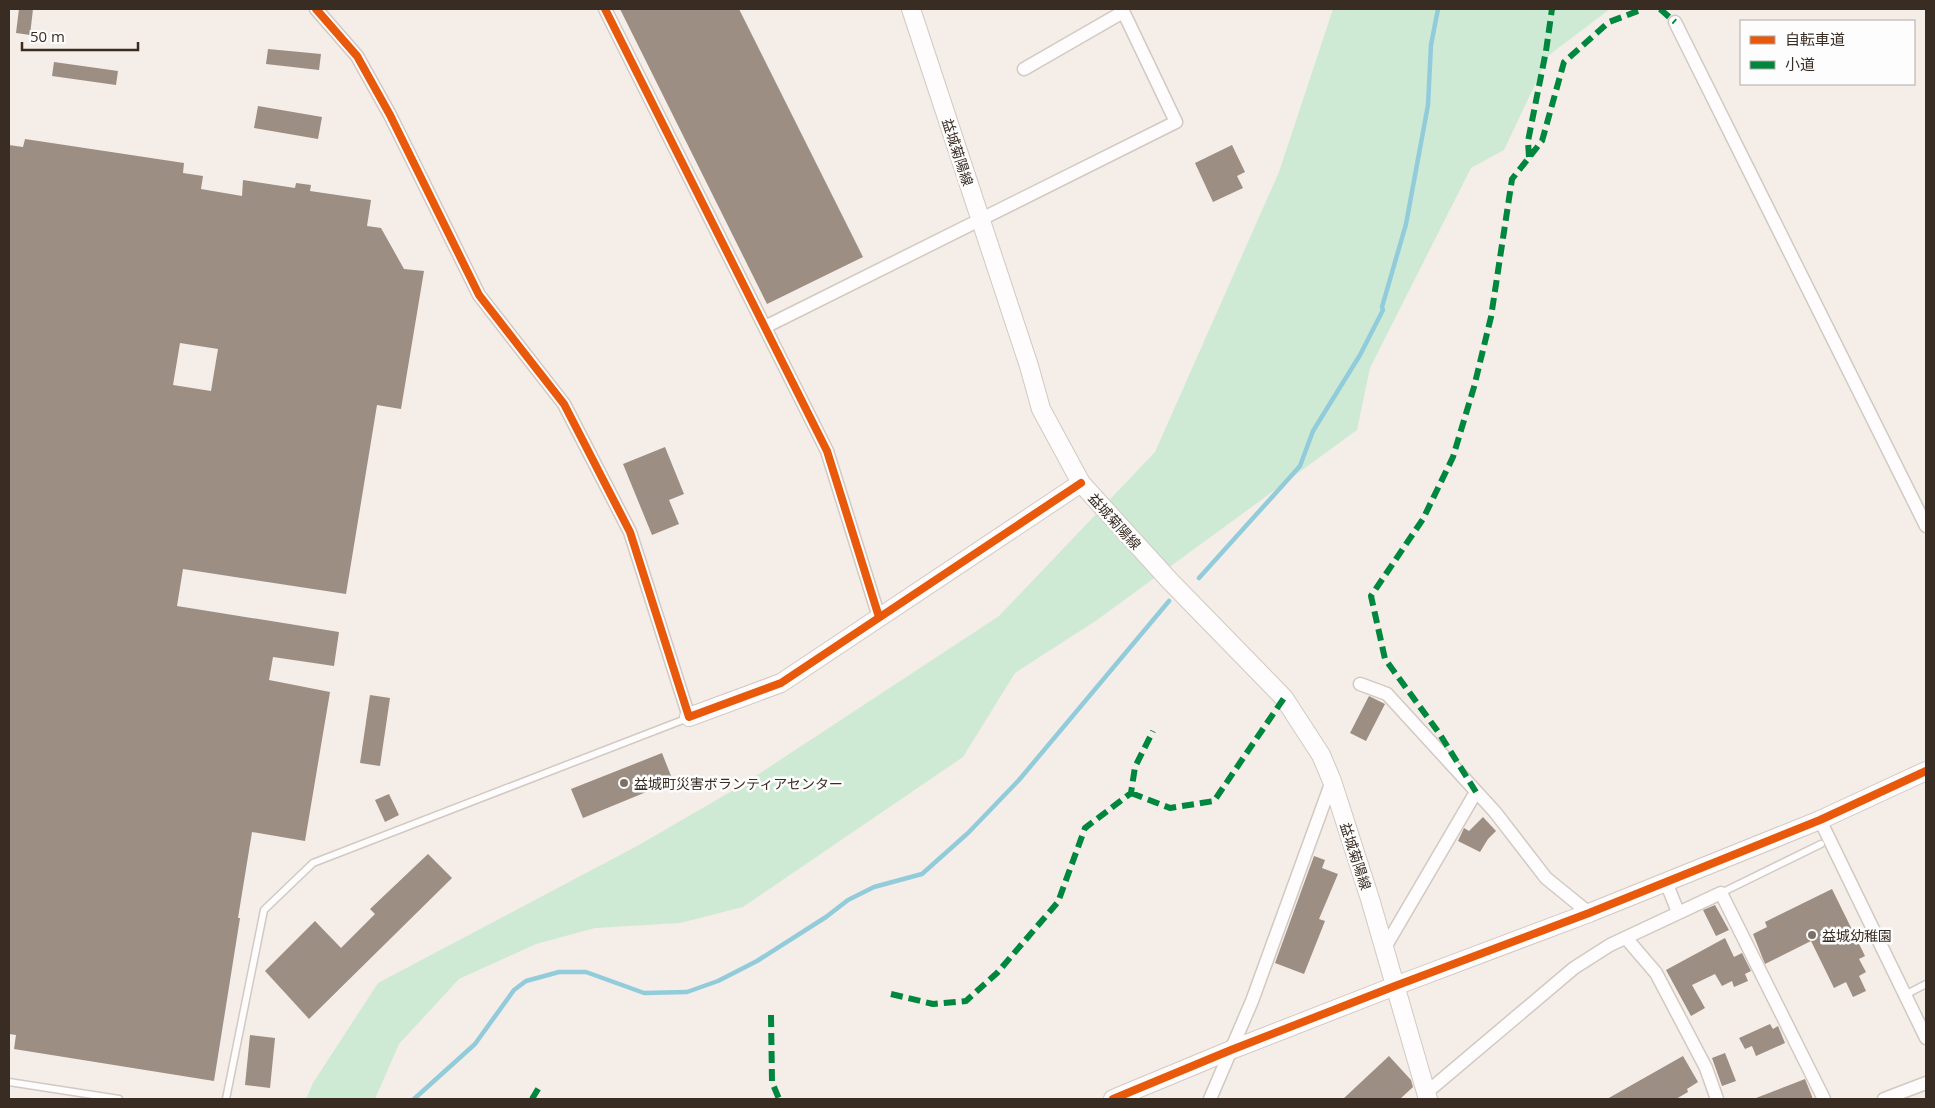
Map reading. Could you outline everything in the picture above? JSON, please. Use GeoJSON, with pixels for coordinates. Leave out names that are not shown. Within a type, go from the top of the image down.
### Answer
{"type":"FeatureCollection","features":[{"type":"Feature","properties":{"kind":"street"},"geometry":{"type":"LineString","coordinates":[[316,9],[357,56],[390,114],[479,295],[564,404],[630,532],[689,717],[781,683],[1081,483]]}},
{"type":"Feature","properties":{"kind":"street"},"geometry":{"type":"LineString","coordinates":[[605,9],[827,451],[879,617]]}},
{"type":"Feature","properties":{"kind":"street","name":"益城菊陽線"},"geometry":{"type":"LineString","coordinates":[[911,9],[1029,366],[1041,409],[1081,483],[1170,581],[1284,698],[1321,755],[1332,781],[1427,1096]]}},
{"type":"Feature","properties":{"kind":"street"},"geometry":{"type":"LineString","coordinates":[[765,327],[1176,122],[1122,11],[1024,68]]}},
{"type":"Feature","properties":{"kind":"street"},"geometry":{"type":"LineString","coordinates":[[1675,22],[1926,526]]}},
{"type":"Feature","properties":{"kind":"street"},"geometry":{"type":"LineString","coordinates":[[1360,684],[1387,694],[1495,812],[1546,878],[1589,914]]}},
{"type":"Feature","properties":{"kind":"street"},"geometry":{"type":"LineString","coordinates":[[1113,1099],[1231,1050],[1395,986],[1589,914],[1820,820],[1926,772]]}},
{"type":"Feature","properties":{"kind":"street"},"geometry":{"type":"LineString","coordinates":[[1210,1099],[1252,1001],[1332,781]]}},
{"type":"Feature","properties":{"kind":"street"},"geometry":{"type":"LineString","coordinates":[[1384,949],[1476,792]]}},
{"type":"Feature","properties":{"kind":"street"},"geometry":{"type":"LineString","coordinates":[[1820,820],[1926,1038]]}},
{"type":"Feature","properties":{"kind":"street"},"geometry":{"type":"LineString","coordinates":[[1666,882],[1678,912]]}},
{"type":"Feature","properties":{"kind":"street"},"geometry":{"type":"LineString","coordinates":[[1427,1096],[1574,968],[1610,945],[1721,893],[1824,1099]]}},
{"type":"Feature","properties":{"kind":"street"},"geometry":{"type":"LineString","coordinates":[[1626,938],[1656,973],[1706,1068],[1717,1099]]}},
{"type":"Feature","properties":{"kind":"street"},"geometry":{"type":"LineString","coordinates":[[1884,1099],[1926,1083]]}},
{"type":"Feature","properties":{"kind":"lane"},"geometry":{"type":"LineString","coordinates":[[226,1099],[264,910],[313,863],[689,717]]}},
{"type":"Feature","properties":{"kind":"lane"},"geometry":{"type":"LineString","coordinates":[[1721,893],[1821,844]]}},
{"type":"Feature","properties":{"kind":"lane"},"geometry":{"type":"LineString","coordinates":[[1905,995],[1926,984]]}},
{"type":"Feature","properties":{"kind":"lane"},"geometry":{"type":"LineString","coordinates":[[9,1082],[119,1099]]}},
{"type":"Feature","properties":{"kind":"green space"},"geometry":{"type":"Polygon","coordinates":[[[1333,9],[1610,9],[1549,55],[1504,150],[1471,168],[1370,368],[1357,430],[1097,620],[1015,673],[963,757],[743,907],[680,923],[595,928],[536,944],[459,979],[399,1044],[375,1099],[306,1099],[313,1083],[378,983],[639,845],[742,785],[999,616],[1155,452],[1279,172],[1333,9]]]}},
{"type":"Feature","properties":{"kind":"building"},"geometry":{"type":"Polygon","coordinates":[[[19,9],[33,9],[30,35],[16,33],[19,9]]]}},
{"type":"Feature","properties":{"kind":"building"},"geometry":{"type":"Polygon","coordinates":[[[620,9],[739,9],[863,257],[767,304],[620,9]]]}},
{"type":"Feature","properties":{"kind":"building"},"geometry":{"type":"Polygon","coordinates":[[[268,49],[321,54],[319,70],[266,64],[268,49]]]}},
{"type":"Feature","properties":{"kind":"building"},"geometry":{"type":"Polygon","coordinates":[[[54,62],[118,71],[116,85],[52,76],[54,62]]]}},
{"type":"Feature","properties":{"kind":"building"},"geometry":{"type":"Polygon","coordinates":[[[258,106],[322,117],[318,139],[254,128],[258,106]]]}},
{"type":"Feature","properties":{"kind":"building"},"geometry":{"type":"Polygon","coordinates":[[[25,139],[184,163],[183,173],[203,176],[201,189],[242,196],[243,180],[295,188],[296,183],[311,185],[310,191],[371,200],[367,226],[381,228],[404,269],[424,271],[401,409],[377,405],[346,594],[183,569],[177,606],[339,632],[334,666],[273,657],[269,680],[330,692],[305,841],[252,832],[214,1081],[14,1049],[16,1035],[9,1034],[9,145],[23,147],[25,139]],[[180,343],[173,385],[211,391],[218,349],[180,343]]]}},
{"type":"Feature","properties":{"kind":"building"},"geometry":{"type":"Polygon","coordinates":[[[1232,145],[1245,172],[1237,176],[1243,188],[1213,202],[1195,163],[1232,145]]]}},
{"type":"Feature","properties":{"kind":"building"},"geometry":{"type":"Polygon","coordinates":[[[665,447],[684,494],[669,500],[679,524],[652,535],[623,464],[665,447]]]}},
{"type":"Feature","properties":{"kind":"building"},"geometry":{"type":"Polygon","coordinates":[[[370,695],[390,698],[380,766],[360,763],[370,695]]]}},
{"type":"Feature","properties":{"kind":"building"},"geometry":{"type":"Polygon","coordinates":[[[1369,696],[1385,704],[1366,741],[1350,733],[1369,696]]]}},
{"type":"Feature","properties":{"kind":"building"},"geometry":{"type":"Polygon","coordinates":[[[662,753],[673,781],[583,818],[571,789],[662,753]]]}},
{"type":"Feature","properties":{"kind":"building"},"geometry":{"type":"Polygon","coordinates":[[[389,794],[399,815],[385,822],[375,800],[389,794]]]}},
{"type":"Feature","properties":{"kind":"building"},"geometry":{"type":"Polygon","coordinates":[[[1483,817],[1496,831],[1488,839],[1480,852],[1458,841],[1464,828],[1469,831],[1483,817]]]}},
{"type":"Feature","properties":{"kind":"building"},"geometry":{"type":"Polygon","coordinates":[[[428,854],[452,878],[309,1019],[265,971],[315,921],[341,948],[375,914],[370,909],[428,854]]]}},
{"type":"Feature","properties":{"kind":"building"},"geometry":{"type":"Polygon","coordinates":[[[1314,856],[1325,860],[1322,868],[1338,874],[1319,919],[1325,921],[1304,974],[1275,963],[1314,856]]]}},
{"type":"Feature","properties":{"kind":"building"},"geometry":{"type":"Polygon","coordinates":[[[1832,889],[1865,956],[1859,959],[1866,972],[1859,976],[1866,991],[1853,997],[1846,982],[1834,988],[1811,941],[1765,964],[1753,934],[1767,927],[1765,922],[1832,889]]]}},
{"type":"Feature","properties":{"kind":"building"},"geometry":{"type":"Polygon","coordinates":[[[1715,905],[1729,930],[1716,936],[1703,910],[1715,905]]]}},
{"type":"Feature","properties":{"kind":"building"},"geometry":{"type":"Polygon","coordinates":[[[1725,938],[1734,957],[1742,953],[1751,971],[1745,974],[1748,981],[1734,987],[1732,981],[1722,986],[1715,974],[1692,985],[1705,1008],[1691,1016],[1666,970],[1725,938]]]}},
{"type":"Feature","properties":{"kind":"building"},"geometry":{"type":"Polygon","coordinates":[[[1770,1024],[1773,1029],[1778,1026],[1785,1043],[1756,1056],[1752,1046],[1745,1049],[1739,1038],[1770,1024]]]}},
{"type":"Feature","properties":{"kind":"building"},"geometry":{"type":"Polygon","coordinates":[[[250,1035],[275,1038],[270,1088],[245,1085],[250,1035]]]}},
{"type":"Feature","properties":{"kind":"building"},"geometry":{"type":"Polygon","coordinates":[[[1725,1053],[1736,1081],[1722,1086],[1712,1058],[1725,1053]]]}},
{"type":"Feature","properties":{"kind":"building"},"geometry":{"type":"Polygon","coordinates":[[[1389,1056],[1411,1080],[1413,1087],[1400,1099],[1343,1099],[1389,1056]]]}},
{"type":"Feature","properties":{"kind":"building"},"geometry":{"type":"Polygon","coordinates":[[[1683,1056],[1698,1082],[1687,1089],[1688,1092],[1676,1099],[1607,1099],[1683,1056]]]}},
{"type":"Feature","properties":{"kind":"building"},"geometry":{"type":"Polygon","coordinates":[[[1805,1079],[1813,1099],[1756,1099],[1756,1098],[1805,1079]]]}},
{"type":"Feature","properties":{"kind":"waterway"},"geometry":{"type":"LineString","coordinates":[[1199,578],[1300,466],[1313,431],[1360,355],[1383,310],[1382,307],[1406,224],[1428,105],[1431,45],[1438,9]]}},
{"type":"Feature","properties":{"kind":"waterway"},"geometry":{"type":"LineString","coordinates":[[414,1099],[475,1044],[514,990],[526,981],[559,972],[586,972],[644,993],[687,992],[718,981],[757,961],[826,917],[848,900],[874,887],[922,874],[968,833],[1019,780],[1169,601]]}},
{"type":"Feature","properties":{"kind":"marked path"},"geometry":{"type":"LineString","coordinates":[[1529,157],[1528,141],[1546,51],[1552,9]]}},
{"type":"Feature","properties":{"kind":"marked path"},"geometry":{"type":"LineString","coordinates":[[1476,792],[1439,733],[1385,659],[1371,596],[1423,519],[1453,457],[1474,387],[1491,317],[1512,179],[1542,141],[1564,62],[1609,22],[1643,9]]}},
{"type":"Feature","properties":{"kind":"marked path"},"geometry":{"type":"LineString","coordinates":[[1660,9],[1675,22]]}},
{"type":"Feature","properties":{"kind":"marked path"},"geometry":{"type":"LineString","coordinates":[[1131,793],[1170,808],[1214,801],[1284,698]]}},
{"type":"Feature","properties":{"kind":"marked path"},"geometry":{"type":"LineString","coordinates":[[891,994],[933,1004],[966,1001],[997,973],[1058,902],[1085,828],[1131,793],[1135,767],[1153,731]]}},
{"type":"Feature","properties":{"kind":"marked path"},"geometry":{"type":"LineString","coordinates":[[771,1015],[772,1082],[779,1099]]}},
{"type":"Feature","properties":{"kind":"marked path"},"geometry":{"type":"LineString","coordinates":[[532,1099],[541,1084]]}},
{"type":"Feature","properties":{"kind":"cycle path"},"geometry":{"type":"LineString","coordinates":[[316,9],[357,56],[390,115],[479,295],[564,404],[630,532],[689,717],[781,683],[1081,483]]}},
{"type":"Feature","properties":{"kind":"cycle path"},"geometry":{"type":"LineString","coordinates":[[605,9],[827,451],[879,617]]}},
{"type":"Feature","properties":{"kind":"cycle path"},"geometry":{"type":"LineString","coordinates":[[1113,1099],[1231,1050],[1589,913],[1820,820],[1926,771]]}},
{"type":"Feature","properties":{"kind":"place","name":"益城町災害ボランティアセンター"},"geometry":{"type":"Point","coordinates":[624,783]}},
{"type":"Feature","properties":{"kind":"place","name":"益城幼稚園"},"geometry":{"type":"Point","coordinates":[1812,935]}}]}
